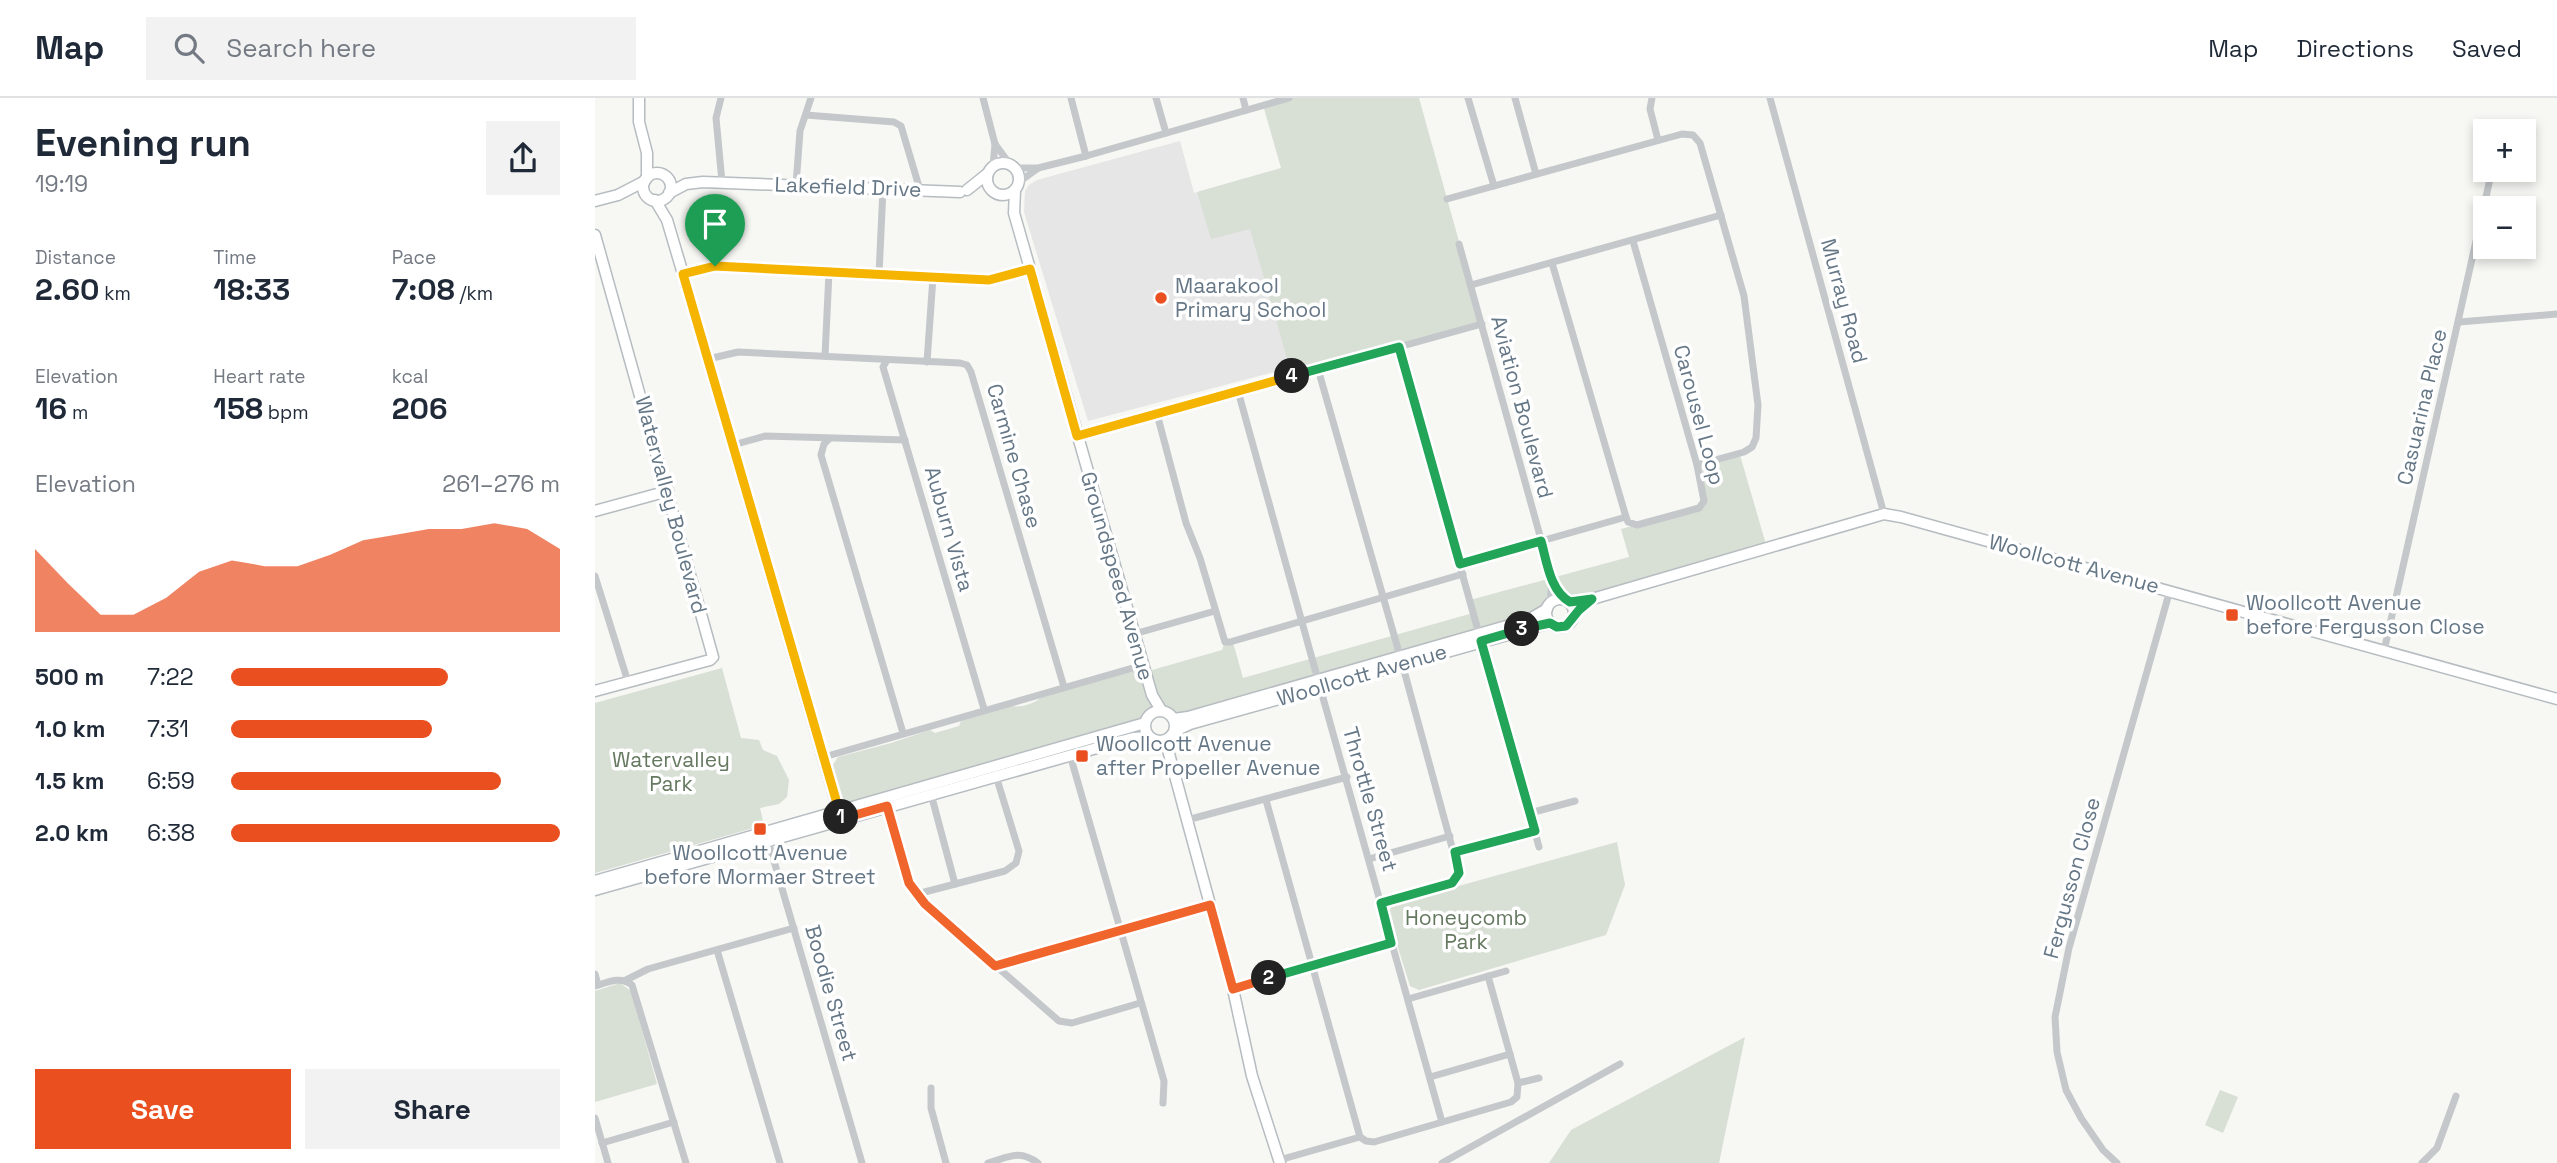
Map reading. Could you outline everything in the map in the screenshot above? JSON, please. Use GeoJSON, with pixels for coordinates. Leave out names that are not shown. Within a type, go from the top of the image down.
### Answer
{"type":"FeatureCollection","features":[{"type":"Feature","properties":{"kind":"street"},"geometry":{"type":"LineString","coordinates":[[639,98],[639,122],[647,153],[643,188],[667,220]]}},
{"type":"Feature","properties":{"kind":"street"},"geometry":{"type":"LineString","coordinates":[[721,98],[716,118],[722,182]]}},
{"type":"Feature","properties":{"kind":"street"},"geometry":{"type":"LineString","coordinates":[[796,185],[800,131],[810,98]]}},
{"type":"Feature","properties":{"kind":"street"},"geometry":{"type":"LineString","coordinates":[[983,98],[995,144],[1012,166],[1017,186]]}},
{"type":"Feature","properties":{"kind":"street"},"geometry":{"type":"LineString","coordinates":[[1070,98],[1086,156]]}},
{"type":"Feature","properties":{"kind":"street"},"geometry":{"type":"LineString","coordinates":[[1156,98],[1166,133]]}},
{"type":"Feature","properties":{"kind":"street"},"geometry":{"type":"LineString","coordinates":[[1243,98],[1246,110]]}},
{"type":"Feature","properties":{"kind":"street"},"geometry":{"type":"LineString","coordinates":[[964,191],[1000,163],[1038,168],[1289,98]]}},
{"type":"Feature","properties":{"kind":"street"},"geometry":{"type":"LineString","coordinates":[[1468,98],[1494,186]]}},
{"type":"Feature","properties":{"kind":"street"},"geometry":{"type":"LineString","coordinates":[[1515,98],[1536,174]]}},
{"type":"Feature","properties":{"kind":"street"},"geometry":{"type":"LineString","coordinates":[[1652,98],[1650,109],[1658,140]]}},
{"type":"Feature","properties":{"kind":"street","name":"Murray Road"},"geometry":{"type":"LineString","coordinates":[[1770,98],[1884,514]]}},
{"type":"Feature","properties":{"kind":"street"},"geometry":{"type":"LineString","coordinates":[[806,115],[894,122],[901,125],[920,190]]}},
{"type":"Feature","properties":{"kind":"street"},"geometry":{"type":"LineString","coordinates":[[1447,200],[1658,140],[1682,134],[1693,135],[1700,143],[1743,289],[1758,405],[1756,438],[1752,447],[1744,452],[1697,466]]}},
{"type":"Feature","properties":{"kind":"street"},"geometry":{"type":"LineString","coordinates":[[995,144],[990,170],[994,192],[1009,194],[1038,168]]}},
{"type":"Feature","properties":{"kind":"street"},"geometry":{"type":"LineString","coordinates":[[647,153],[670,186],[667,220],[840,815]]}},
{"type":"Feature","properties":{"kind":"street"},"geometry":{"type":"LineString","coordinates":[[595,201],[618,195],[653,174],[664,176]]}},
{"type":"Feature","properties":{"kind":"street","name":"Lakefield Drive"},"geometry":{"type":"LineString","coordinates":[[664,176],[686,184],[722,182],[994,192]]}},
{"type":"Feature","properties":{"kind":"street","name":"Casuarina Place"},"geometry":{"type":"LineString","coordinates":[[2384,651],[2489,182]]}},
{"type":"Feature","properties":{"kind":"street","name":"Lakefield Drive"},"geometry":{"type":"LineString","coordinates":[[668,195],[686,184]]}},
{"type":"Feature","properties":{"kind":"street","name":"Groundspeed Avenue"},"geometry":{"type":"LineString","coordinates":[[1017,186],[1014,214],[1143,665],[1152,695],[1161,710]]}},
{"type":"Feature","properties":{"kind":"street"},"geometry":{"type":"LineString","coordinates":[[879,274],[883,189]]}},
{"type":"Feature","properties":{"kind":"street","name":"Groundspeed Avenue"},"geometry":{"type":"LineString","coordinates":[[994,192],[1014,214]]}},
{"type":"Feature","properties":{"kind":"street"},"geometry":{"type":"LineString","coordinates":[[618,195],[661,200],[668,195]]}},
{"type":"Feature","properties":{"kind":"street"},"geometry":{"type":"LineString","coordinates":[[1471,285],[1721,215]]}},
{"type":"Feature","properties":{"kind":"street","name":"Watervalley Boulevard"},"geometry":{"type":"LineString","coordinates":[[595,235],[713,657],[595,691]]}},
{"type":"Feature","properties":{"kind":"street","name":"Carousel Loop"},"geometry":{"type":"LineString","coordinates":[[1626,517],[1628,522],[1637,525],[1699,508],[1704,501],[1697,466],[1633,241]]}},
{"type":"Feature","properties":{"kind":"street","name":"Aviation Boulevard"},"geometry":{"type":"LineString","coordinates":[[1459,244],[1552,579],[1568,601]]}},
{"type":"Feature","properties":{"kind":"street"},"geometry":{"type":"LineString","coordinates":[[1460,564],[1626,517],[1552,263]]}},
{"type":"Feature","properties":{"kind":"street"},"geometry":{"type":"LineString","coordinates":[[683,274],[715,266],[989,280],[1030,269]]}},
{"type":"Feature","properties":{"kind":"street"},"geometry":{"type":"LineString","coordinates":[[825,356],[829,272]]}},
{"type":"Feature","properties":{"kind":"street"},"geometry":{"type":"LineString","coordinates":[[927,362],[933,277]]}},
{"type":"Feature","properties":{"kind":"street"},"geometry":{"type":"LineString","coordinates":[[2459,322],[2557,314]]}},
{"type":"Feature","properties":{"kind":"street"},"geometry":{"type":"LineString","coordinates":[[1077,436],[1482,324]]}},
{"type":"Feature","properties":{"kind":"street"},"geometry":{"type":"LineString","coordinates":[[1399,347],[1539,847]]}},
{"type":"Feature","properties":{"kind":"street","name":"Carmine Chase"},"geometry":{"type":"LineString","coordinates":[[708,359],[738,352],[967,365],[1064,687]]}},
{"type":"Feature","properties":{"kind":"street","name":"Auburn Vista"},"geometry":{"type":"LineString","coordinates":[[887,360],[883,367],[984,709]]}},
{"type":"Feature","properties":{"kind":"street"},"geometry":{"type":"LineString","coordinates":[[1318,369],[1459,873],[1452,883],[1381,903]]}},
{"type":"Feature","properties":{"kind":"street","name":"Throttle Street"},"geometry":{"type":"LineString","coordinates":[[1238,391],[1300,621],[1347,777],[1391,943],[1443,1122]]}},
{"type":"Feature","properties":{"kind":"street"},"geometry":{"type":"LineString","coordinates":[[1157,414],[1186,523],[1200,558],[1225,642],[1233,642],[1463,574]]}},
{"type":"Feature","properties":{"kind":"street"},"geometry":{"type":"LineString","coordinates":[[733,445],[765,436],[905,440]]}},
{"type":"Feature","properties":{"kind":"street"},"geometry":{"type":"LineString","coordinates":[[829,439],[824,444],[821,455],[903,733]]}},
{"type":"Feature","properties":{"kind":"street"},"geometry":{"type":"LineString","coordinates":[[595,511],[668,491]]}},
{"type":"Feature","properties":{"kind":"street","name":"Woollcott Avenue"},"geometry":{"type":"LineString","coordinates":[[840,815],[887,806],[1133,738],[1154,739],[1173,734],[1190,724],[1480,637],[1528,620],[1557,599],[1592,599],[1884,514],[2170,590],[2557,699]]}},
{"type":"Feature","properties":{"kind":"street"},"geometry":{"type":"LineString","coordinates":[[595,576],[628,682]]}},
{"type":"Feature","properties":{"kind":"street","name":"Aviation Boulevard"},"geometry":{"type":"LineString","coordinates":[[1548,606],[1552,579]]}},
{"type":"Feature","properties":{"kind":"street","name":"Fergusson Close"},"geometry":{"type":"LineString","coordinates":[[2117,1163],[2103,1150],[2066,1090],[2057,1052],[2055,1017],[2069,948],[2170,590]]}},
{"type":"Feature","properties":{"kind":"street","name":"Woollcott Avenue"},"geometry":{"type":"LineString","coordinates":[[1480,637],[1550,623],[1557,627],[1566,626],[1592,599]]}},
{"type":"Feature","properties":{"kind":"street"},"geometry":{"type":"LineString","coordinates":[[1568,601],[1575,614]]}},
{"type":"Feature","properties":{"kind":"street"},"geometry":{"type":"LineString","coordinates":[[1548,606],[1546,616],[1550,623]]}},
{"type":"Feature","properties":{"kind":"street"},"geometry":{"type":"LineString","coordinates":[[1134,634],[1215,611]]}},
{"type":"Feature","properties":{"kind":"street"},"geometry":{"type":"LineString","coordinates":[[824,757],[1143,665]]}},
{"type":"Feature","properties":{"kind":"street","name":"Woollcott Avenue"},"geometry":{"type":"LineString","coordinates":[[1174,719],[1319,684]]}},
{"type":"Feature","properties":{"kind":"street","name":"Groundspeed Avenue"},"geometry":{"type":"LineString","coordinates":[[1148,718],[1152,695]]}},
{"type":"Feature","properties":{"kind":"street"},"geometry":{"type":"LineString","coordinates":[[1161,710],[1174,719],[1168,750],[1233,989],[1252,1076],[1279,1162],[1360,1137]]}},
{"type":"Feature","properties":{"kind":"street","name":"Woollcott Avenue"},"geometry":{"type":"LineString","coordinates":[[595,890],[1148,718],[1161,710]]}},
{"type":"Feature","properties":{"kind":"street"},"geometry":{"type":"LineString","coordinates":[[1148,718],[1154,739],[1168,750]]}},
{"type":"Feature","properties":{"kind":"street"},"geometry":{"type":"LineString","coordinates":[[1070,755],[1164,1081],[1163,1103]]}},
{"type":"Feature","properties":{"kind":"street"},"geometry":{"type":"LineString","coordinates":[[917,894],[1006,871],[1016,863],[1019,851],[996,776]]}},
{"type":"Feature","properties":{"kind":"street"},"geometry":{"type":"LineString","coordinates":[[1187,820],[1347,777]]}},
{"type":"Feature","properties":{"kind":"street"},"geometry":{"type":"LineString","coordinates":[[931,794],[955,884]]}},
{"type":"Feature","properties":{"kind":"street"},"geometry":{"type":"LineString","coordinates":[[1266,800],[1360,1137],[1374,1142],[1511,1102],[1517,1097],[1518,1083],[1488,976]]}},
{"type":"Feature","properties":{"kind":"street"},"geometry":{"type":"LineString","coordinates":[[1530,813],[1575,801]]}},
{"type":"Feature","properties":{"kind":"street"},"geometry":{"type":"LineString","coordinates":[[887,806],[909,883],[925,904],[1059,1021],[1072,1023],[1140,1003]]}},
{"type":"Feature","properties":{"kind":"street"},"geometry":{"type":"LineString","coordinates":[[1455,852],[1535,831]]}},
{"type":"Feature","properties":{"kind":"street"},"geometry":{"type":"LineString","coordinates":[[1369,859],[1450,836]]}},
{"type":"Feature","properties":{"kind":"street","name":"Woollcott Avenue"},"geometry":{"type":"LineString","coordinates":[[595,881],[767,837]]}},
{"type":"Feature","properties":{"kind":"street","name":"Boodie Street"},"geometry":{"type":"LineString","coordinates":[[767,837],[862,1163]]}},
{"type":"Feature","properties":{"kind":"street"},"geometry":{"type":"LineString","coordinates":[[995,966],[1210,905]]}},
{"type":"Feature","properties":{"kind":"street"},"geometry":{"type":"LineString","coordinates":[[626,981],[647,969],[794,928]]}},
{"type":"Feature","properties":{"kind":"street"},"geometry":{"type":"LineString","coordinates":[[1233,989],[1391,943]]}},
{"type":"Feature","properties":{"kind":"street"},"geometry":{"type":"LineString","coordinates":[[717,950],[780,1163]]}},
{"type":"Feature","properties":{"kind":"street"},"geometry":{"type":"LineString","coordinates":[[1408,999],[1506,971]]}},
{"type":"Feature","properties":{"kind":"street"},"geometry":{"type":"LineString","coordinates":[[595,974],[597,986],[617,979],[626,981],[635,990],[686,1163]]}},
{"type":"Feature","properties":{"kind":"street"},"geometry":{"type":"LineString","coordinates":[[1430,1077],[1510,1054]]}},
{"type":"Feature","properties":{"kind":"street"},"geometry":{"type":"LineString","coordinates":[[1442,1163],[1620,1065]]}},
{"type":"Feature","properties":{"kind":"street"},"geometry":{"type":"LineString","coordinates":[[1518,1083],[1539,1077]]}},
{"type":"Feature","properties":{"kind":"street"},"geometry":{"type":"LineString","coordinates":[[931,1088],[931,1108],[946,1163]]}},
{"type":"Feature","properties":{"kind":"street"},"geometry":{"type":"LineString","coordinates":[[2422,1163],[2437,1148],[2456,1096]]}},
{"type":"Feature","properties":{"kind":"street"},"geometry":{"type":"LineString","coordinates":[[595,1118],[608,1163]]}},
{"type":"Feature","properties":{"kind":"street"},"geometry":{"type":"LineString","coordinates":[[602,1143],[674,1122]]}},
{"type":"Feature","properties":{"kind":"street"},"geometry":{"type":"LineString","coordinates":[[988,1163],[1014,1154],[1028,1156],[1038,1163]]}},
{"type":"Feature","properties":{"kind":"shaded area","name":"Maarakool Primary School"},"geometry":{"type":"Polygon","coordinates":[[[1180,141],[1194,193],[1237,181],[1293,367],[1088,421],[1024,212],[1025,191],[1037,180],[1180,141]]]}},
{"type":"Feature","properties":{"kind":"green space"},"geometry":{"type":"Polygon","coordinates":[[[1289,98],[1419,98],[1482,324],[1292,376],[1250,229],[1211,239],[1197,192],[1281,168],[1263,105],[1289,98]]]}},
{"type":"Feature","properties":{"kind":"green space"},"geometry":{"type":"Polygon","coordinates":[[[1740,455],[1767,548],[1592,599],[1558,599],[1530,619],[1174,719],[1161,710],[1151,714],[1145,723],[852,805],[841,800],[831,768],[838,757],[930,730],[935,733],[959,726],[961,721],[1012,706],[1027,705],[1040,698],[1143,665],[1145,672],[1222,650],[1225,642],[1233,642],[1243,678],[1473,613],[1470,600],[1629,557],[1621,529],[1699,508],[1701,505],[1697,465],[1740,455]]]}},
{"type":"Feature","properties":{"kind":"green space","name":"Watervalley Park"},"geometry":{"type":"Polygon","coordinates":[[[722,668],[741,738],[759,740],[763,750],[777,756],[789,780],[787,797],[779,804],[760,808],[764,825],[595,873],[595,703],[722,668]]]}},
{"type":"Feature","properties":{"kind":"green space","name":"Honeycomb Park"},"geometry":{"type":"Polygon","coordinates":[[[1617,842],[1625,885],[1606,935],[1419,990],[1410,986],[1387,913],[1394,904],[1617,842]]]}},
{"type":"Feature","properties":{"kind":"green space"},"geometry":{"type":"Polygon","coordinates":[[[620,983],[631,991],[657,1084],[595,1102],[595,991],[620,983]]]}},
{"type":"Feature","properties":{"kind":"green space"},"geometry":{"type":"Polygon","coordinates":[[[1745,1037],[1719,1163],[1549,1163],[1571,1130],[1745,1037]]]}},
{"type":"Feature","properties":{"kind":"green space"},"geometry":{"type":"Polygon","coordinates":[[[2220,1090],[2238,1097],[2223,1133],[2205,1125],[2220,1090]]]}},
{"type":"Feature","properties":{"kind":"place","name":"Maarakool Primary School"},"geometry":{"type":"Point","coordinates":[1161,298]}},
{"type":"Feature","properties":{"kind":"place","name":"Woollcott Avenue before Fergusson Close"},"geometry":{"type":"Point","coordinates":[2232,615]}},
{"type":"Feature","properties":{"kind":"place","name":"Woollcott Avenue after Propeller Avenue"},"geometry":{"type":"Point","coordinates":[1082,756]}},
{"type":"Feature","properties":{"kind":"place","name":"Woollcott Avenue before Mormaer Street"},"geometry":{"type":"Point","coordinates":[760,829]}},
{"type":"Feature","properties":{"kind":"route"},"geometry":{"type":"LineString","coordinates":[[715,266],[989,280],[1030,269],[1077,436],[1399,347],[1460,564],[1541,541],[1552,579],[1560,594],[1570,602],[1592,599],[1575,614],[1570,624],[1562,628],[1550,623],[1481,641],[1535,831],[1455,852],[1459,873],[1452,883],[1381,903],[1391,943],[1233,989],[1210,905],[995,966],[925,904],[909,883],[887,806],[841,819],[683,274],[715,266]]}}]}
